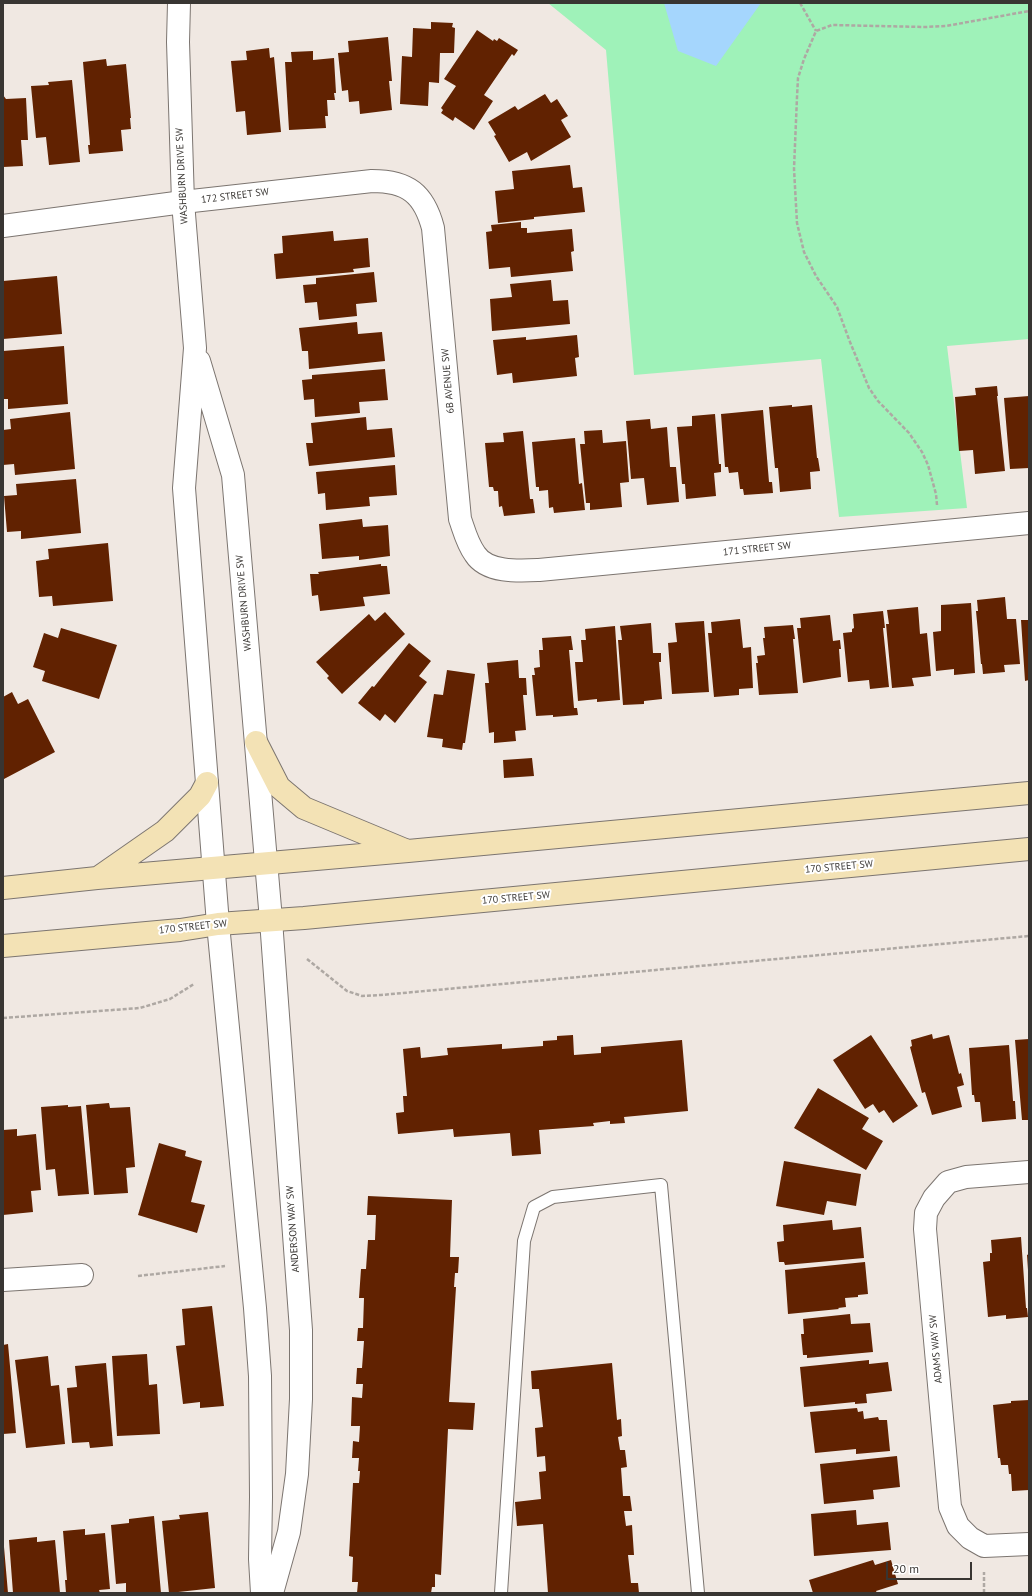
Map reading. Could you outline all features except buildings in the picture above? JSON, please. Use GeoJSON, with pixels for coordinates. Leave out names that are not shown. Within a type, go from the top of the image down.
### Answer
{"type":"FeatureCollection","features":[{"type":"Feature","properties":{"kind":"main road"},"geometry":{"type":"LineString","coordinates":[[256,742],[279,787],[304,808],[408,851]]}},
{"type":"Feature","properties":{"kind":"main road"},"geometry":{"type":"LineString","coordinates":[[97,878],[165,831],[200,796],[207,783]]}},
{"type":"Feature","properties":{"kind":"main road"},"geometry":{"type":"LineString","coordinates":[[3,888],[97,878],[408,851],[1029,793]]}},
{"type":"Feature","properties":{"kind":"main road","name":"170 STREET SW"},"geometry":{"type":"LineString","coordinates":[[3,946],[180,930],[218,924],[304,918],[1029,849]]}},
{"type":"Feature","properties":{"kind":"street","name":"WASHBURN DRIVE SW"},"geometry":{"type":"LineString","coordinates":[[179,3],[178,57],[183,202],[195,348],[184,488],[214,868]]}},
{"type":"Feature","properties":{"kind":"street","name":"172 STREET SW"},"geometry":{"type":"LineString","coordinates":[[3,226],[183,202],[372,181],[389,181],[402,186],[417,195]]}},
{"type":"Feature","properties":{"kind":"street","name":"6B AVENUE SW"},"geometry":{"type":"LineString","coordinates":[[417,195],[429,212],[433,228],[460,519],[467,539],[475,555],[486,564]]}},
{"type":"Feature","properties":{"kind":"street","name":"WASHBURN DRIVE SW"},"geometry":{"type":"LineString","coordinates":[[195,348],[233,475],[266,863]]}},
{"type":"Feature","properties":{"kind":"street","name":"171 STREET SW"},"geometry":{"type":"LineString","coordinates":[[486,564],[517,571],[539,570],[1029,523]]}},
{"type":"Feature","properties":{"kind":"street","name":"ANDERSON WAY SW"},"geometry":{"type":"LineString","coordinates":[[266,863],[300,1322],[301,1384],[297,1474],[289,1532],[272,1593]]}},
{"type":"Feature","properties":{"kind":"street"},"geometry":{"type":"LineString","coordinates":[[214,868],[260,1376],[260,1559],[262,1593]]}},
{"type":"Feature","properties":{"kind":"street","name":"ADAMS WAY SW"},"geometry":{"type":"LineString","coordinates":[[1029,1172],[966,1177],[948,1182],[934,1198],[926,1213],[925,1229],[950,1507],[958,1526],[970,1538],[984,1546],[1029,1544]]}},
{"type":"Feature","properties":{"kind":"street"},"geometry":{"type":"LineString","coordinates":[[3,1280],[82,1274]]}},
{"type":"Feature","properties":{"kind":"lane"},"geometry":{"type":"LineString","coordinates":[[501,1593],[524,1241],[534,1207],[553,1197],[661,1185],[698,1593]]}},
{"type":"Feature","properties":{"kind":"path"},"geometry":{"type":"LineString","coordinates":[[800,3],[816,31]]}},
{"type":"Feature","properties":{"kind":"path"},"geometry":{"type":"LineString","coordinates":[[940,531],[936,494],[928,465],[922,452],[909,434],[878,401],[869,388],[837,307],[816,276],[804,252],[797,223],[794,169],[798,78],[816,31],[832,25],[946,26],[1029,11]]}},
{"type":"Feature","properties":{"kind":"path"},"geometry":{"type":"LineString","coordinates":[[307,959],[347,991],[362,996],[375,996],[1029,936]]}},
{"type":"Feature","properties":{"kind":"path"},"geometry":{"type":"LineString","coordinates":[[3,1018],[140,1008],[170,999],[194,984]]}},
{"type":"Feature","properties":{"kind":"path"},"geometry":{"type":"LineString","coordinates":[[138,1276],[229,1266]]}},
{"type":"Feature","properties":{"kind":"green space"},"geometry":{"type":"Polygon","coordinates":[[[548,3],[1029,3],[1029,339],[947,346],[967,508],[839,517],[821,359],[634,375],[606,50],[548,3]]]}},
{"type":"Feature","properties":{"kind":"water"},"geometry":{"type":"Polygon","coordinates":[[[664,3],[761,3],[716,66],[678,51],[664,3]]]}}]}
